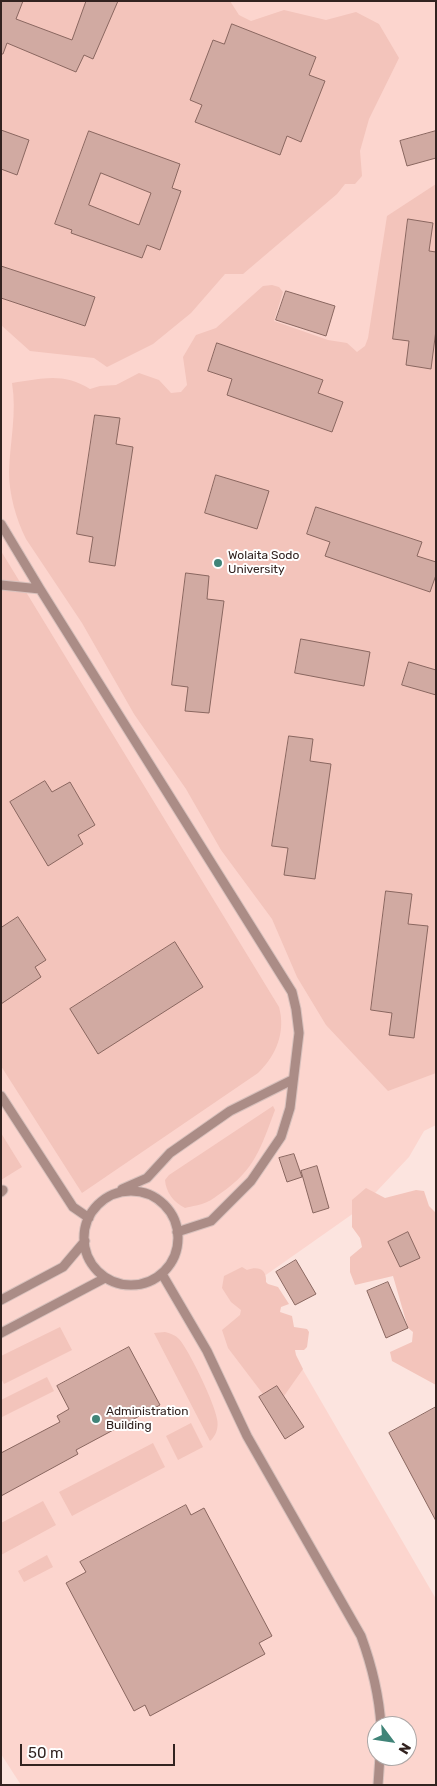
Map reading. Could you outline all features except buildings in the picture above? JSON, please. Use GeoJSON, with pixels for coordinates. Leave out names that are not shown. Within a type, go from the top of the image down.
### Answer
{"type":"FeatureCollection","features":[{"type":"Feature","properties":{"kind":"lane"},"geometry":{"type":"LineString","coordinates":[[1,524],[292,992],[299,1033],[290,1108],[281,1137],[251,1181],[211,1221],[177,1232]]}},
{"type":"Feature","properties":{"kind":"lane"},"geometry":{"type":"LineString","coordinates":[[1,585],[40,589]]}},
{"type":"Feature","properties":{"kind":"lane"},"geometry":{"type":"LineString","coordinates":[[112,1193],[136,1191],[157,1199],[166,1207],[177,1232],[178,1242],[175,1254],[162,1274],[139,1285],[125,1285],[105,1278],[93,1263],[85,1241],[89,1218],[95,1208],[112,1193],[147,1178],[170,1153],[230,1111],[292,1080]]}},
{"type":"Feature","properties":{"kind":"lane"},"geometry":{"type":"LineString","coordinates":[[1,1096],[73,1207],[89,1218]]}},
{"type":"Feature","properties":{"kind":"lane"},"geometry":{"type":"LineString","coordinates":[[1,1300],[62,1267],[85,1241]]}},
{"type":"Feature","properties":{"kind":"lane"},"geometry":{"type":"LineString","coordinates":[[162,1274],[207,1350],[247,1436],[361,1636],[372,1668],[380,1716]]}},
{"type":"Feature","properties":{"kind":"lane"},"geometry":{"type":"LineString","coordinates":[[1,1333],[105,1278]]}},
{"type":"Feature","properties":{"kind":"lane"},"geometry":{"type":"LineString","coordinates":[[378,1785],[379,1766]]}},
{"type":"Feature","properties":{"kind":"shaded area","name":"Wolaita Sodo University"},"geometry":{"type":"Polygon","coordinates":[[[1,1],[436,1],[436,1125],[424,1131],[409,1157],[361,1208],[253,1284],[436,1599],[436,1785],[21,1785],[1,1754],[1,1]]]}},
{"type":"Feature","properties":{"kind":"shaded area"},"geometry":{"type":"Polygon","coordinates":[[[1,1],[230,1],[239,15],[251,21],[284,10],[326,20],[356,12],[379,24],[399,58],[369,119],[360,151],[362,176],[355,184],[345,184],[337,194],[243,274],[225,274],[191,313],[153,344],[107,367],[94,358],[30,351],[1,325],[1,1]]]}},
{"type":"Feature","properties":{"kind":"shaded area"},"geometry":{"type":"Polygon","coordinates":[[[436,184],[436,1073],[388,1091],[326,1025],[297,977],[272,919],[221,850],[186,789],[134,714],[82,623],[26,539],[14,506],[9,480],[14,416],[12,383],[52,378],[70,380],[90,389],[116,385],[139,373],[159,380],[171,393],[181,392],[187,385],[183,357],[196,335],[216,328],[263,286],[272,285],[279,287],[283,292],[274,321],[328,340],[347,343],[357,352],[365,346],[368,338],[387,216],[436,184]]]}},
{"type":"Feature","properties":{"kind":"shaded area"},"geometry":{"type":"Polygon","coordinates":[[[1,551],[279,1007],[281,1016],[278,1043],[270,1059],[258,1073],[82,1193],[1,1066],[1,551]]]}},
{"type":"Feature","properties":{"kind":"shaded area"},"geometry":{"type":"Polygon","coordinates":[[[273,1106],[275,1110],[261,1146],[256,1157],[242,1176],[205,1203],[185,1208],[174,1200],[169,1193],[165,1180],[169,1175],[273,1106]]]}},
{"type":"Feature","properties":{"kind":"shaded area"},"geometry":{"type":"Polygon","coordinates":[[[1,1133],[22,1167],[1,1180],[1,1133]]]}},
{"type":"Feature","properties":{"kind":"shaded area"},"geometry":{"type":"Polygon","coordinates":[[[366,1188],[385,1198],[416,1190],[424,1191],[429,1206],[436,1213],[436,1385],[392,1361],[390,1352],[412,1342],[413,1332],[408,1328],[393,1276],[355,1285],[350,1272],[350,1257],[362,1247],[360,1238],[352,1227],[352,1200],[366,1188]]]}},
{"type":"Feature","properties":{"kind":"shaded area"},"geometry":{"type":"Polygon","coordinates":[[[242,1267],[247,1270],[255,1268],[263,1271],[266,1282],[278,1287],[289,1304],[281,1307],[280,1312],[292,1316],[294,1327],[307,1329],[309,1332],[307,1347],[304,1350],[295,1350],[303,1369],[284,1396],[266,1398],[228,1348],[222,1330],[240,1315],[241,1310],[231,1302],[222,1288],[224,1276],[242,1267]]]}},
{"type":"Feature","properties":{"kind":"shaded area"},"geometry":{"type":"Polygon","coordinates":[[[60,1327],[72,1350],[4,1384],[1,1378],[1,1356],[60,1327]]]}},
{"type":"Feature","properties":{"kind":"shaded area"},"geometry":{"type":"Polygon","coordinates":[[[165,1332],[179,1339],[195,1365],[212,1402],[218,1425],[210,1441],[154,1333],[165,1332]]]}},
{"type":"Feature","properties":{"kind":"shaded area"},"geometry":{"type":"Polygon","coordinates":[[[47,1377],[54,1391],[2,1417],[1,1400],[47,1377]]]}},
{"type":"Feature","properties":{"kind":"shaded area"},"geometry":{"type":"Polygon","coordinates":[[[191,1423],[203,1447],[178,1460],[166,1436],[191,1423]]]}},
{"type":"Feature","properties":{"kind":"shaded area"},"geometry":{"type":"Polygon","coordinates":[[[153,1443],[165,1467],[72,1516],[59,1492],[153,1443]]]}},
{"type":"Feature","properties":{"kind":"shaded area"},"geometry":{"type":"Polygon","coordinates":[[[43,1501],[56,1525],[1,1555],[1,1523],[43,1501]]]}},
{"type":"Feature","properties":{"kind":"shaded area"},"geometry":{"type":"Polygon","coordinates":[[[47,1555],[53,1567],[24,1582],[18,1571],[47,1555]]]}},
{"type":"Feature","properties":{"kind":"place","name":"Wolaita Sodo University"},"geometry":{"type":"Point","coordinates":[218,563]}},
{"type":"Feature","properties":{"kind":"place","name":"Administration Building"},"geometry":{"type":"Point","coordinates":[96,1419]}}]}
